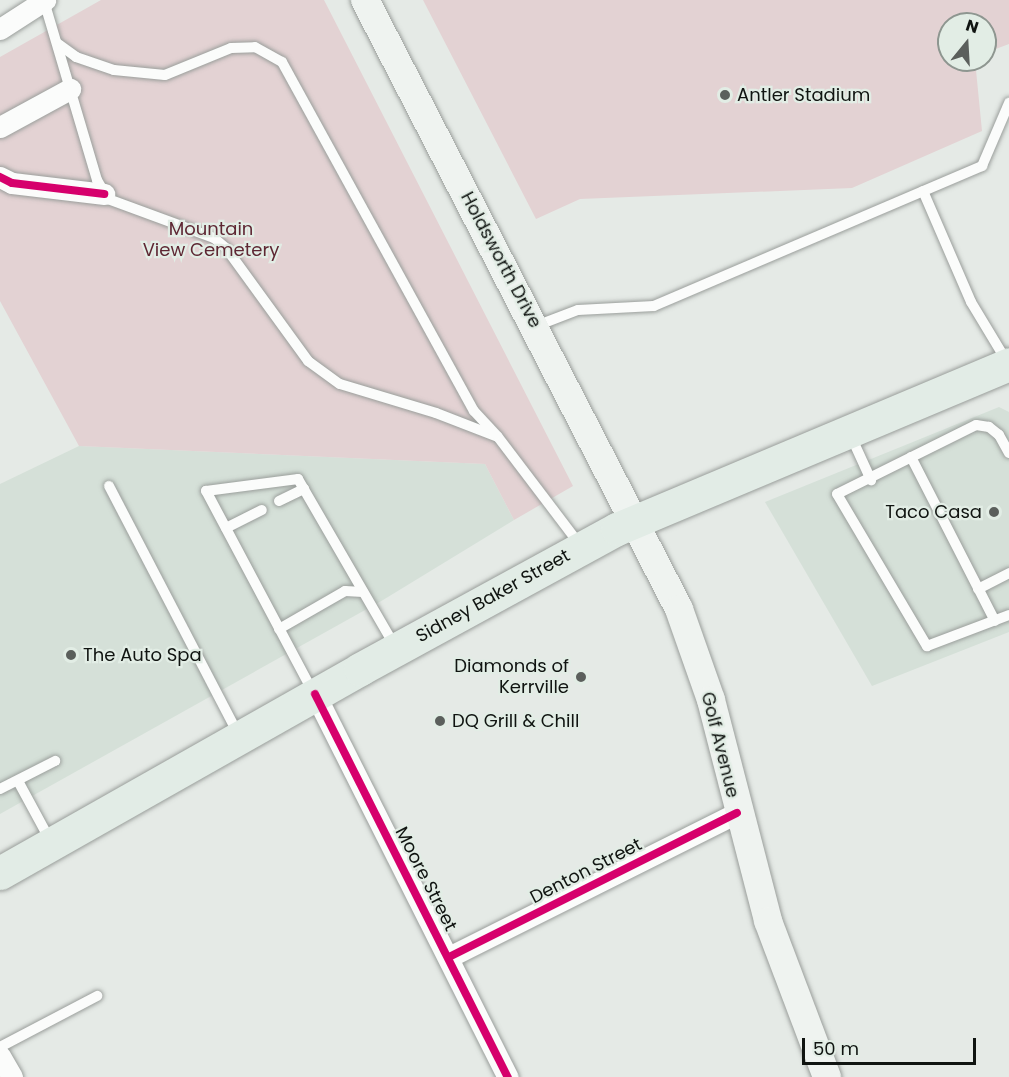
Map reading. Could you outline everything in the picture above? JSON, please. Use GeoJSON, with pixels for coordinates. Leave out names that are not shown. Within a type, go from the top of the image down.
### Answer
{"type":"FeatureCollection","features":[{"type":"Feature","properties":{"kind":"main road","name":"Holdsworth Drive"},"geometry":{"type":"LineString","coordinates":[[365,0],[536,326],[634,521]]}},
{"type":"Feature","properties":{"kind":"main road","name":"Sidney Baker Street"},"geometry":{"type":"LineString","coordinates":[[0,873],[396,649],[634,521],[1009,364]]}},
{"type":"Feature","properties":{"kind":"main road","name":"Golf Avenue"},"geometry":{"type":"LineString","coordinates":[[634,521],[679,609],[711,700],[737,813],[768,921],[827,1077]]}},
{"type":"Feature","properties":{"kind":"street"},"geometry":{"type":"LineString","coordinates":[[0,29],[45,0]]}},
{"type":"Feature","properties":{"kind":"street"},"geometry":{"type":"LineString","coordinates":[[0,126],[70,89]]}},
{"type":"Feature","properties":{"kind":"street"},"geometry":{"type":"LineString","coordinates":[[0,177],[12,183],[104,194]]}},
{"type":"Feature","properties":{"kind":"street","name":"Moore Street"},"geometry":{"type":"LineString","coordinates":[[315,694],[508,1077]]}},
{"type":"Feature","properties":{"kind":"street","name":"Denton Street"},"geometry":{"type":"LineString","coordinates":[[449,957],[737,813]]}},
{"type":"Feature","properties":{"kind":"street"},"geometry":{"type":"LineString","coordinates":[[0,1056],[12,1077]]}},
{"type":"Feature","properties":{"kind":"lane"},"geometry":{"type":"LineString","coordinates":[[45,0],[70,89],[104,194],[120,206],[214,238],[226,248],[308,361],[340,384],[436,413],[498,437]]}},
{"type":"Feature","properties":{"kind":"lane"},"geometry":{"type":"LineString","coordinates":[[57,43],[76,57],[114,70],[165,75],[231,48],[255,47],[282,62],[474,411],[498,437],[582,548]]}},
{"type":"Feature","properties":{"kind":"lane"},"geometry":{"type":"LineString","coordinates":[[536,326],[578,310],[654,306],[982,166],[1009,103]]}},
{"type":"Feature","properties":{"kind":"lane"},"geometry":{"type":"LineString","coordinates":[[922,191],[971,302],[1009,364]]}},
{"type":"Feature","properties":{"kind":"lane"},"geometry":{"type":"LineString","coordinates":[[1009,453],[999,435],[989,427],[976,425],[871,480],[837,494],[927,646],[1009,615]]}},
{"type":"Feature","properties":{"kind":"lane"},"geometry":{"type":"LineString","coordinates":[[849,431],[871,480]]}},
{"type":"Feature","properties":{"kind":"lane"},"geometry":{"type":"LineString","coordinates":[[910,458],[995,621]]}},
{"type":"Feature","properties":{"kind":"lane"},"geometry":{"type":"LineString","coordinates":[[315,694],[206,491],[298,479],[396,649]]}},
{"type":"Feature","properties":{"kind":"lane"},"geometry":{"type":"LineString","coordinates":[[109,486],[239,737]]}},
{"type":"Feature","properties":{"kind":"lane"},"geometry":{"type":"LineString","coordinates":[[279,501],[304,489]]}},
{"type":"Feature","properties":{"kind":"lane"},"geometry":{"type":"LineString","coordinates":[[226,528],[262,510]]}},
{"type":"Feature","properties":{"kind":"lane"},"geometry":{"type":"LineString","coordinates":[[978,589],[1009,573]]}},
{"type":"Feature","properties":{"kind":"lane"},"geometry":{"type":"LineString","coordinates":[[279,629],[345,591],[363,592]]}},
{"type":"Feature","properties":{"kind":"lane"},"geometry":{"type":"LineString","coordinates":[[0,789],[55,761]]}},
{"type":"Feature","properties":{"kind":"lane"},"geometry":{"type":"LineString","coordinates":[[18,781],[52,844]]}},
{"type":"Feature","properties":{"kind":"lane"},"geometry":{"type":"LineString","coordinates":[[0,1047],[97,996]]}},
{"type":"Feature","properties":{"kind":"shaded area"},"geometry":{"type":"Polygon","coordinates":[[[999,407],[1009,412],[1009,632],[872,686],[765,502],[999,407]]]}},
{"type":"Feature","properties":{"kind":"shaded area"},"geometry":{"type":"Polygon","coordinates":[[[79,446],[485,464],[514,520],[383,600],[0,814],[0,484],[79,446]]]}},
{"type":"Feature","properties":{"kind":"green space","name":"Mountain View Cemetery"},"geometry":{"type":"Polygon","coordinates":[[[101,0],[324,0],[573,486],[514,520],[485,464],[79,446],[0,301],[0,57],[101,0]]]}},
{"type":"Feature","properties":{"kind":"green space","name":"Antler Stadium"},"geometry":{"type":"Polygon","coordinates":[[[423,0],[1009,0],[1009,44],[997,48],[997,12],[937,12],[937,72],[976,72],[982,131],[852,188],[580,199],[536,219],[423,0]]]}},
{"type":"Feature","properties":{"kind":"cycle path"},"geometry":{"type":"LineString","coordinates":[[0,177],[12,183],[104,194]]}},
{"type":"Feature","properties":{"kind":"cycle path"},"geometry":{"type":"LineString","coordinates":[[315,694],[508,1077]]}},
{"type":"Feature","properties":{"kind":"cycle path"},"geometry":{"type":"LineString","coordinates":[[449,957],[737,813]]}},
{"type":"Feature","properties":{"kind":"place","name":"Antler Stadium"},"geometry":{"type":"Point","coordinates":[725,95]}},
{"type":"Feature","properties":{"kind":"place","name":"Taco Casa"},"geometry":{"type":"Point","coordinates":[994,512]}},
{"type":"Feature","properties":{"kind":"place","name":"The Auto Spa"},"geometry":{"type":"Point","coordinates":[71,655]}},
{"type":"Feature","properties":{"kind":"place","name":"Diamonds of Kerrville"},"geometry":{"type":"Point","coordinates":[581,677]}},
{"type":"Feature","properties":{"kind":"place","name":"DQ Grill & Chill"},"geometry":{"type":"Point","coordinates":[440,721]}}]}
